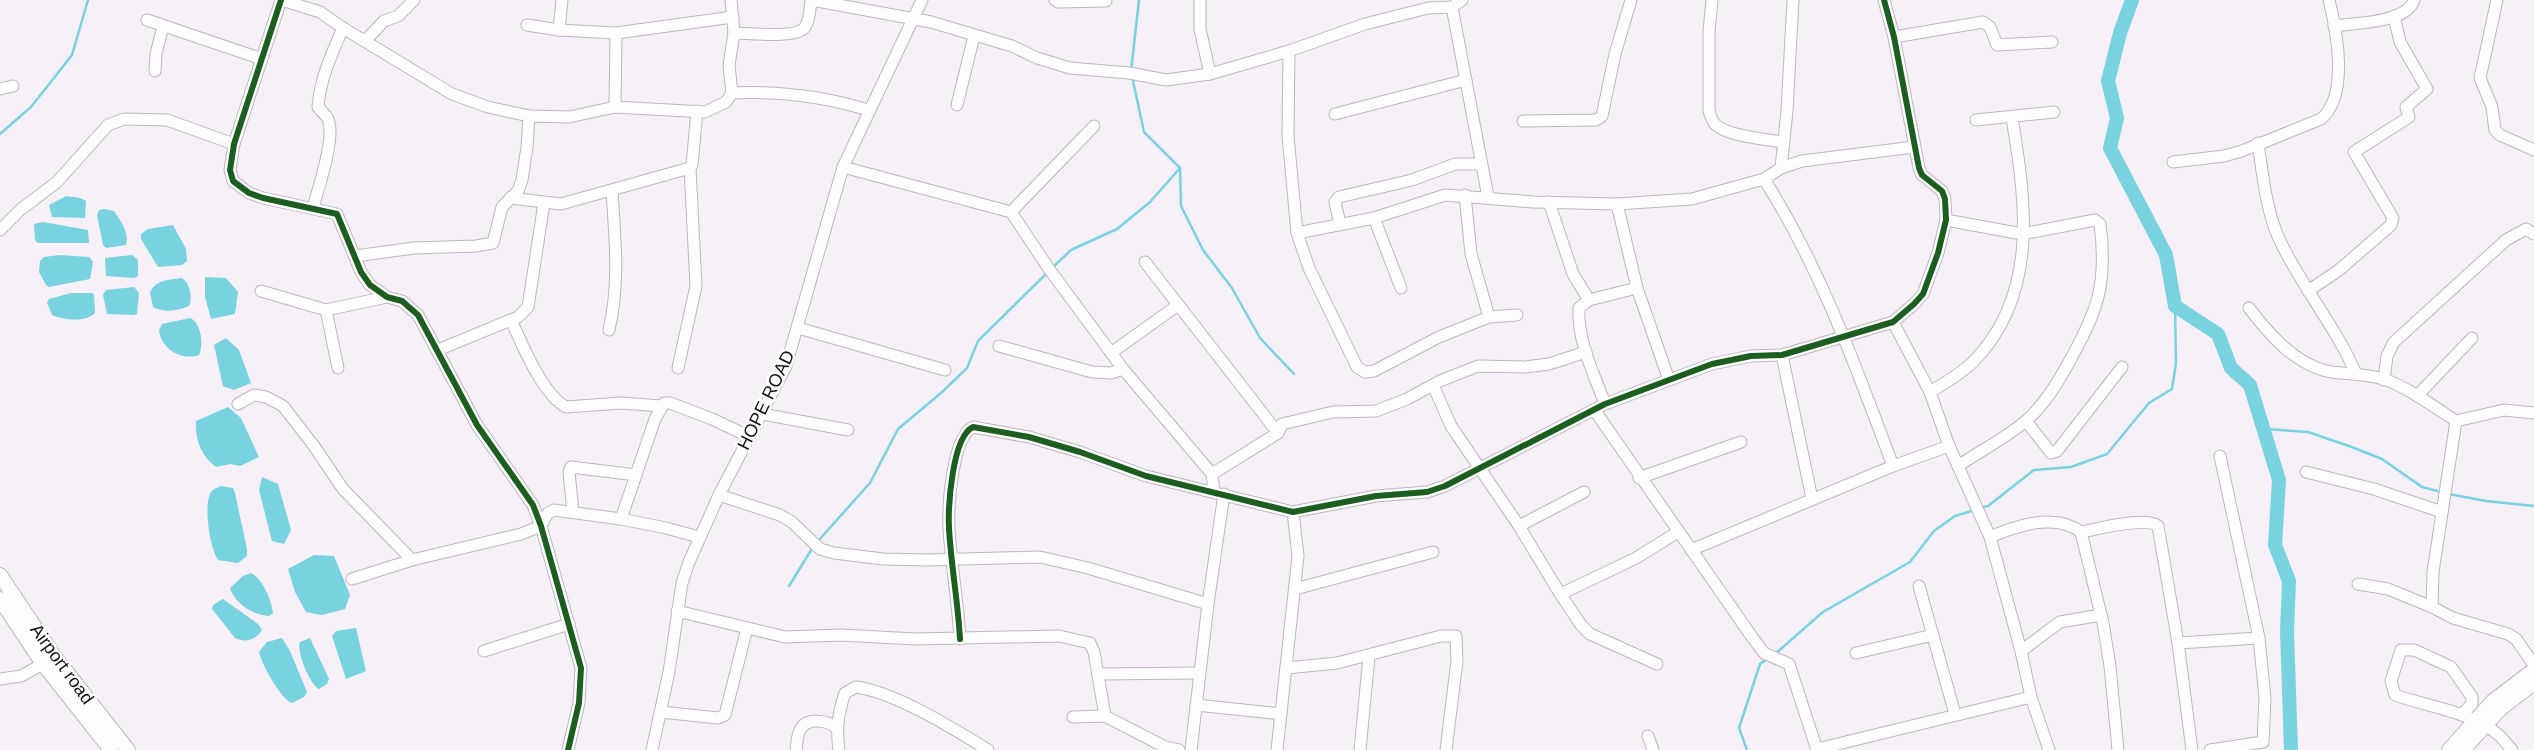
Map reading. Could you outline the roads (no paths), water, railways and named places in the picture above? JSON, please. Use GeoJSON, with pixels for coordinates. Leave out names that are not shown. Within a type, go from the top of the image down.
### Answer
{"type":"FeatureCollection","features":[{"type":"Feature","properties":{"kind":"main road","name":"Airport road"},"geometry":{"type":"LineString","coordinates":[[0,575],[54,656],[128,750]]}},
{"type":"Feature","properties":{"kind":"main road","name":"Airport road"},"geometry":{"type":"LineString","coordinates":[[0,598],[43,664],[112,750]]}},
{"type":"Feature","properties":{"kind":"main road"},"geometry":{"type":"LineString","coordinates":[[2449,750],[2474,719],[2514,684],[2534,670]]}},
{"type":"Feature","properties":{"kind":"main road"},"geometry":{"type":"LineString","coordinates":[[2463,750],[2474,719],[2500,709],[2534,683]]}},
{"type":"Feature","properties":{"kind":"street"},"geometry":{"type":"LineString","coordinates":[[568,750],[579,703],[581,668],[541,526],[533,505],[477,425],[438,350],[411,307],[402,301],[387,297],[370,285],[355,256],[338,214],[263,198],[240,188],[233,181],[230,170],[234,144],[282,0],[320,12],[365,42],[452,94],[488,108],[529,116],[569,117],[615,107],[705,112],[717,108],[726,102],[732,93],[729,65],[734,33],[731,0]]}},
{"type":"Feature","properties":{"kind":"street"},"geometry":{"type":"LineString","coordinates":[[365,42],[384,21],[398,16],[414,0]]}},
{"type":"Feature","properties":{"kind":"street"},"geometry":{"type":"LineString","coordinates":[[559,30],[562,0]]}},
{"type":"Feature","properties":{"kind":"street"},"geometry":{"type":"LineString","coordinates":[[734,33],[789,34],[801,31],[807,25],[812,0],[914,18],[1012,46],[1054,64],[1166,80],[1210,74],[1289,51],[1344,30],[1426,4],[1452,7],[1462,0]]}},
{"type":"Feature","properties":{"kind":"street","name":"HOPE ROAD"},"geometry":{"type":"LineString","coordinates":[[652,750],[669,672],[682,583],[699,538],[719,495],[786,366],[843,167],[868,110],[922,0]]}},
{"type":"Feature","properties":{"kind":"street"},"geometry":{"type":"LineString","coordinates":[[1055,0],[1058,2],[1106,1]]}},
{"type":"Feature","properties":{"kind":"street"},"geometry":{"type":"LineString","coordinates":[[1200,0],[1200,29],[1210,74]]}},
{"type":"Feature","properties":{"kind":"street"},"geometry":{"type":"LineString","coordinates":[[1523,121],[1596,120],[1602,116],[1615,54],[1631,0]]}},
{"type":"Feature","properties":{"kind":"street"},"geometry":{"type":"LineString","coordinates":[[1712,0],[1709,32],[1709,112],[1712,119],[1715,125],[1724,131],[1782,142]]}},
{"type":"Feature","properties":{"kind":"street"},"geometry":{"type":"LineString","coordinates":[[1781,168],[1782,142],[1787,111],[1793,0]]}},
{"type":"Feature","properties":{"kind":"street"},"geometry":{"type":"LineString","coordinates":[[960,639],[954,560],[949,528],[949,498],[954,466],[967,429],[973,427],[1029,437],[1080,452],[1146,476],[1219,493],[1265,507],[1293,512],[1360,499],[1427,492],[1445,486],[1606,404],[1668,380],[1712,364],[1751,356],[1782,355],[1893,322],[1914,304],[1922,294],[1938,253],[1946,220],[1945,199],[1942,191],[1922,175],[1914,147],[1894,37],[1884,0]]}},
{"type":"Feature","properties":{"kind":"street"},"geometry":{"type":"LineString","coordinates":[[2173,162],[2224,156],[2320,120],[2328,113],[2335,94],[2338,66],[2329,0]]}},
{"type":"Feature","properties":{"kind":"street"},"geometry":{"type":"LineString","coordinates":[[2334,26],[2404,13],[2412,7],[2414,0]]}},
{"type":"Feature","properties":{"kind":"street"},"geometry":{"type":"LineString","coordinates":[[2498,0],[2480,78],[2492,107],[2495,130],[2500,135],[2534,150]]}},
{"type":"Feature","properties":{"kind":"street"},"geometry":{"type":"LineString","coordinates":[[1452,7],[1488,197]]}},
{"type":"Feature","properties":{"kind":"street"},"geometry":{"type":"LineString","coordinates":[[2308,291],[2339,270],[2392,225],[2393,218],[2354,152],[2409,117],[2406,106],[2427,89],[2400,42],[2394,16]]}},
{"type":"Feature","properties":{"kind":"street"},"geometry":{"type":"LineString","coordinates":[[527,26],[559,30],[616,32],[733,17]]}},
{"type":"Feature","properties":{"kind":"street"},"geometry":{"type":"LineString","coordinates":[[147,20],[262,58]]}},
{"type":"Feature","properties":{"kind":"street"},"geometry":{"type":"LineString","coordinates":[[1894,37],[1982,22],[1990,27],[1997,46],[2052,42]]}},
{"type":"Feature","properties":{"kind":"street"},"geometry":{"type":"LineString","coordinates":[[155,71],[156,54],[163,26]]}},
{"type":"Feature","properties":{"kind":"street"},"geometry":{"type":"LineString","coordinates":[[313,208],[329,143],[330,126],[328,118],[318,107],[319,96],[330,57],[343,28]]}},
{"type":"Feature","properties":{"kind":"street"},"geometry":{"type":"LineString","coordinates":[[615,107],[616,32]]}},
{"type":"Feature","properties":{"kind":"street"},"geometry":{"type":"LineString","coordinates":[[957,105],[974,36]]}},
{"type":"Feature","properties":{"kind":"street"},"geometry":{"type":"LineString","coordinates":[[1289,51],[1288,136],[1296,233],[1308,268],[1357,367],[1365,372],[1374,371],[1439,337],[1489,317],[1517,315]]}},
{"type":"Feature","properties":{"kind":"street"},"geometry":{"type":"LineString","coordinates":[[1335,114],[1466,80]]}},
{"type":"Feature","properties":{"kind":"street"},"geometry":{"type":"LineString","coordinates":[[0,89],[13,86]]}},
{"type":"Feature","properties":{"kind":"street"},"geometry":{"type":"LineString","coordinates":[[732,93],[767,91],[810,96],[840,101],[868,110]]}},
{"type":"Feature","properties":{"kind":"street"},"geometry":{"type":"LineString","coordinates":[[678,368],[696,286],[690,168],[692,165],[697,111]]}},
{"type":"Feature","properties":{"kind":"street"},"geometry":{"type":"LineString","coordinates":[[1976,120],[2012,118],[2054,112]]}},
{"type":"Feature","properties":{"kind":"street"},"geometry":{"type":"LineString","coordinates":[[355,256],[414,248],[493,243],[502,207],[518,191],[524,169],[529,116]]}},
{"type":"Feature","properties":{"kind":"street"},"geometry":{"type":"LineString","coordinates":[[0,230],[20,210],[57,182],[108,125],[124,118],[167,120],[234,144]]}},
{"type":"Feature","properties":{"kind":"street"},"geometry":{"type":"LineString","coordinates":[[1930,392],[1973,362],[1984,349],[2004,318],[2018,284],[2022,263],[2022,178],[2012,118]]}},
{"type":"Feature","properties":{"kind":"street"},"geometry":{"type":"LineString","coordinates":[[1011,212],[1094,126]]}},
{"type":"Feature","properties":{"kind":"street"},"geometry":{"type":"LineString","coordinates":[[2258,144],[2267,198],[2279,239],[2308,291],[2333,329],[2356,374]]}},
{"type":"Feature","properties":{"kind":"street"},"geometry":{"type":"LineString","coordinates":[[1296,233],[1374,218],[1444,195],[1549,202],[1618,204],[1692,199],[1764,179],[1781,168],[1819,159],[1914,147]]}},
{"type":"Feature","properties":{"kind":"street"},"geometry":{"type":"LineString","coordinates":[[1340,224],[1335,202],[1339,197],[1412,180],[1455,164],[1481,164]]}},
{"type":"Feature","properties":{"kind":"street"},"geometry":{"type":"LineString","coordinates":[[843,167],[1011,212],[1058,282],[1123,369],[1212,474],[1219,493],[1191,750]]}},
{"type":"Feature","properties":{"kind":"street"},"geometry":{"type":"LineString","coordinates":[[510,198],[561,204],[690,168]]}},
{"type":"Feature","properties":{"kind":"street"},"geometry":{"type":"LineString","coordinates":[[1764,179],[1815,269],[1845,336],[1892,466]]}},
{"type":"Feature","properties":{"kind":"street"},"geometry":{"type":"LineString","coordinates":[[609,330],[616,301],[612,191]]}},
{"type":"Feature","properties":{"kind":"street"},"geometry":{"type":"LineString","coordinates":[[1465,196],[1471,254],[1489,317]]}},
{"type":"Feature","properties":{"kind":"street"},"geometry":{"type":"LineString","coordinates":[[1549,202],[1573,274],[1589,300]]}},
{"type":"Feature","properties":{"kind":"street"},"geometry":{"type":"LineString","coordinates":[[438,350],[512,320],[524,313],[528,307],[544,203]]}},
{"type":"Feature","properties":{"kind":"street"},"geometry":{"type":"LineString","coordinates":[[1618,204],[1636,288],[1668,380]]}},
{"type":"Feature","properties":{"kind":"street"},"geometry":{"type":"LineString","coordinates":[[1374,218],[1401,288]]}},
{"type":"Feature","properties":{"kind":"street"},"geometry":{"type":"LineString","coordinates":[[1946,220],[2022,234],[2095,220],[2100,224],[2104,256],[2101,284],[2089,326],[2059,380],[2044,402],[2026,421],[1958,466]]}},
{"type":"Feature","properties":{"kind":"street"},"geometry":{"type":"LineString","coordinates":[[2384,380],[2387,356],[2394,342],[2506,240],[2526,229],[2534,234]]}},
{"type":"Feature","properties":{"kind":"street"},"geometry":{"type":"LineString","coordinates":[[1144,262],[1278,433]]}},
{"type":"Feature","properties":{"kind":"street"},"geometry":{"type":"LineString","coordinates":[[1606,404],[1586,352],[1579,317],[1580,308],[1589,300],[1636,288]]}},
{"type":"Feature","properties":{"kind":"street"},"geometry":{"type":"LineString","coordinates":[[261,291],[326,310],[387,297]]}},
{"type":"Feature","properties":{"kind":"street"},"geometry":{"type":"LineString","coordinates":[[1111,353],[1178,305]]}},
{"type":"Feature","properties":{"kind":"street"},"geometry":{"type":"LineString","coordinates":[[2248,308],[2276,339],[2300,360],[2322,370],[2384,380],[2417,396],[2456,421],[2504,410],[2534,413]]}},
{"type":"Feature","properties":{"kind":"street"},"geometry":{"type":"LineString","coordinates":[[326,310],[338,368]]}},
{"type":"Feature","properties":{"kind":"street"},"geometry":{"type":"LineString","coordinates":[[512,320],[538,374],[560,404],[566,407],[612,403],[661,406],[670,403],[712,419],[748,436]]}},
{"type":"Feature","properties":{"kind":"street"},"geometry":{"type":"LineString","coordinates":[[1893,322],[1930,392],[1949,446],[1990,537],[2031,697],[2049,750]]}},
{"type":"Feature","properties":{"kind":"street"},"geometry":{"type":"LineString","coordinates":[[798,328],[945,370]]}},
{"type":"Feature","properties":{"kind":"street"},"geometry":{"type":"LineString","coordinates":[[2417,396],[2472,338]]}},
{"type":"Feature","properties":{"kind":"street"},"geometry":{"type":"LineString","coordinates":[[999,346],[1092,372],[1111,373],[1123,369]]}},
{"type":"Feature","properties":{"kind":"street"},"geometry":{"type":"LineString","coordinates":[[1212,474],[1278,433],[1282,424],[1334,412],[1376,411],[1407,399],[1433,385],[1478,366],[1525,368],[1549,364],[1586,352]]}},
{"type":"Feature","properties":{"kind":"street"},"geometry":{"type":"LineString","coordinates":[[1782,355],[1812,499]]}},
{"type":"Feature","properties":{"kind":"street"},"geometry":{"type":"LineString","coordinates":[[2026,421],[2051,452],[2057,451],[2122,367]]}},
{"type":"Feature","properties":{"kind":"street"},"geometry":{"type":"LineString","coordinates":[[1433,385],[1451,426],[1519,526],[1581,625],[1590,634],[1657,664]]}},
{"type":"Feature","properties":{"kind":"street"},"geometry":{"type":"LineString","coordinates":[[238,404],[254,395],[266,397],[282,406],[314,446],[342,489],[412,560]]}},
{"type":"Feature","properties":{"kind":"street"},"geometry":{"type":"LineString","coordinates":[[621,518],[661,406]]}},
{"type":"Feature","properties":{"kind":"street"},"geometry":{"type":"LineString","coordinates":[[1595,411],[1639,478],[1764,653],[1789,664],[1817,750],[1955,714],[2031,697]]}},
{"type":"Feature","properties":{"kind":"street"},"geometry":{"type":"LineString","coordinates":[[762,414],[848,430]]}},
{"type":"Feature","properties":{"kind":"street"},"geometry":{"type":"LineString","coordinates":[[2432,607],[2433,572],[2456,421]]}},
{"type":"Feature","properties":{"kind":"street"},"geometry":{"type":"LineString","coordinates":[[1639,478],[1741,442]]}},
{"type":"Feature","properties":{"kind":"street"},"geometry":{"type":"LineString","coordinates":[[1691,550],[1892,466],[1949,446]]}},
{"type":"Feature","properties":{"kind":"street"},"geometry":{"type":"LineString","coordinates":[[2210,750],[2263,742],[2265,698],[2259,638],[2220,456]]}},
{"type":"Feature","properties":{"kind":"street"},"geometry":{"type":"LineString","coordinates":[[573,512],[569,472],[571,467],[636,475]]}},
{"type":"Feature","properties":{"kind":"street"},"geometry":{"type":"LineString","coordinates":[[2306,472],[2374,490],[2442,512]]}},
{"type":"Feature","properties":{"kind":"street"},"geometry":{"type":"LineString","coordinates":[[1519,526],[1584,492]]}},
{"type":"Feature","properties":{"kind":"street"},"geometry":{"type":"LineString","coordinates":[[719,495],[792,522],[820,549],[834,553],[883,558],[954,560],[993,557],[1040,557],[1088,568],[1208,604]]}},
{"type":"Feature","properties":{"kind":"street"},"geometry":{"type":"LineString","coordinates":[[533,505],[554,510],[621,518],[699,538]]}},
{"type":"Feature","properties":{"kind":"street"},"geometry":{"type":"LineString","coordinates":[[352,579],[412,560],[521,534],[541,526],[548,513],[554,510]]}},
{"type":"Feature","properties":{"kind":"street"},"geometry":{"type":"LineString","coordinates":[[1277,750],[1286,668],[1288,628],[1295,589],[1298,556],[1293,512]]}},
{"type":"Feature","properties":{"kind":"street"},"geometry":{"type":"LineString","coordinates":[[1990,537],[2014,527],[2039,523],[2068,524],[2081,532],[2133,523],[2154,523],[2158,526],[2178,643],[2192,750]]}},
{"type":"Feature","properties":{"kind":"street"},"geometry":{"type":"LineString","coordinates":[[1559,592],[1565,592],[1636,558],[1678,532]]}},
{"type":"Feature","properties":{"kind":"street"},"geometry":{"type":"LineString","coordinates":[[2081,532],[2101,615],[2110,666],[2118,750]]}},
{"type":"Feature","properties":{"kind":"street"},"geometry":{"type":"LineString","coordinates":[[1295,589],[1433,552]]}},
{"type":"Feature","properties":{"kind":"street"},"geometry":{"type":"LineString","coordinates":[[2358,584],[2388,589],[2453,618],[2508,634],[2516,639],[2534,665]]}},
{"type":"Feature","properties":{"kind":"street"},"geometry":{"type":"LineString","coordinates":[[1919,586],[1955,714]]}},
{"type":"Feature","properties":{"kind":"street"},"geometry":{"type":"LineString","coordinates":[[677,611],[785,638],[851,635],[960,639],[1059,636],[1080,639],[1090,643],[1098,674],[1105,716]]}},
{"type":"Feature","properties":{"kind":"street"},"geometry":{"type":"LineString","coordinates":[[2021,652],[2060,622],[2101,615]]}},
{"type":"Feature","properties":{"kind":"street"},"geometry":{"type":"LineString","coordinates":[[484,651],[569,624]]}},
{"type":"Feature","properties":{"kind":"street"},"geometry":{"type":"LineString","coordinates":[[661,712],[718,718],[725,715],[747,628]]}},
{"type":"Feature","properties":{"kind":"street"},"geometry":{"type":"LineString","coordinates":[[1856,653],[1933,635]]}},
{"type":"Feature","properties":{"kind":"street"},"geometry":{"type":"LineString","coordinates":[[1286,668],[1323,666],[1369,656],[1441,636],[1456,636],[1457,661],[1446,750]]}},
{"type":"Feature","properties":{"kind":"street"},"geometry":{"type":"LineString","coordinates":[[2178,643],[2259,638]]}},
{"type":"Feature","properties":{"kind":"street"},"geometry":{"type":"LineString","coordinates":[[2474,719],[2472,697],[2451,667],[2414,650],[2401,650],[2391,681],[2395,695],[2426,706],[2474,719],[2501,737],[2512,750]]}},
{"type":"Feature","properties":{"kind":"street"},"geometry":{"type":"LineString","coordinates":[[1360,750],[1369,656]]}},
{"type":"Feature","properties":{"kind":"street"},"geometry":{"type":"LineString","coordinates":[[0,678],[21,676],[43,664]]}},
{"type":"Feature","properties":{"kind":"street"},"geometry":{"type":"LineString","coordinates":[[1098,674],[1199,673]]}},
{"type":"Feature","properties":{"kind":"street"},"geometry":{"type":"LineString","coordinates":[[839,750],[836,728],[839,710],[846,693],[856,687],[888,696],[955,728],[988,750]]}},
{"type":"Feature","properties":{"kind":"street"},"geometry":{"type":"LineString","coordinates":[[1196,706],[1281,714]]}},
{"type":"Feature","properties":{"kind":"street"},"geometry":{"type":"LineString","coordinates":[[1073,717],[1105,716],[1165,747],[1179,750]]}},
{"type":"Feature","properties":{"kind":"street"},"geometry":{"type":"LineString","coordinates":[[796,750],[799,731],[803,725],[814,721],[828,722],[836,728]]}},
{"type":"Feature","properties":{"kind":"street"},"geometry":{"type":"LineString","coordinates":[[1648,736],[1653,750]]}},
{"type":"Feature","properties":{"kind":"water"},"geometry":{"type":"Polygon","coordinates":[[[66,196],[86,201],[85,218],[52,217],[49,205],[66,196]]]}},
{"type":"Feature","properties":{"kind":"water"},"geometry":{"type":"Polygon","coordinates":[[[99,210],[114,211],[119,218],[126,231],[126,245],[106,248],[103,245],[97,215],[99,210]]]}},
{"type":"Feature","properties":{"kind":"water"},"geometry":{"type":"Polygon","coordinates":[[[43,222],[88,230],[89,243],[38,243],[35,240],[34,224],[43,222]]]}},
{"type":"Feature","properties":{"kind":"water"},"geometry":{"type":"Polygon","coordinates":[[[173,225],[186,249],[187,261],[182,265],[158,267],[141,239],[141,234],[148,229],[173,225]]]}},
{"type":"Feature","properties":{"kind":"water"},"geometry":{"type":"Polygon","coordinates":[[[59,255],[89,257],[93,262],[90,279],[49,287],[46,285],[39,272],[40,261],[44,257],[59,255]]]}},
{"type":"Feature","properties":{"kind":"water"},"geometry":{"type":"Polygon","coordinates":[[[132,255],[138,260],[138,276],[134,278],[106,276],[105,258],[132,255]]]}},
{"type":"Feature","properties":{"kind":"water"},"geometry":{"type":"Polygon","coordinates":[[[205,277],[226,278],[238,292],[235,314],[211,319],[205,297],[205,277]]]}},
{"type":"Feature","properties":{"kind":"water"},"geometry":{"type":"Polygon","coordinates":[[[182,278],[187,283],[190,291],[191,299],[189,306],[171,311],[153,307],[150,292],[156,285],[160,282],[182,278]]]}},
{"type":"Feature","properties":{"kind":"water"},"geometry":{"type":"Polygon","coordinates":[[[134,287],[139,293],[137,314],[107,314],[103,295],[106,290],[134,287]]]}},
{"type":"Feature","properties":{"kind":"water"},"geometry":{"type":"Polygon","coordinates":[[[71,293],[92,293],[94,295],[95,313],[86,318],[74,320],[52,315],[47,303],[49,299],[71,293]]]}},
{"type":"Feature","properties":{"kind":"water"},"geometry":{"type":"Polygon","coordinates":[[[190,318],[197,324],[199,329],[201,345],[199,355],[179,355],[164,343],[159,330],[162,324],[190,318]]]}},
{"type":"Feature","properties":{"kind":"water"},"geometry":{"type":"Polygon","coordinates":[[[226,338],[239,350],[251,383],[234,390],[223,386],[214,345],[226,338]]]}},
{"type":"Feature","properties":{"kind":"water"},"geometry":{"type":"Polygon","coordinates":[[[228,407],[241,418],[259,457],[240,466],[230,464],[216,467],[206,458],[200,447],[196,421],[228,407]]]}},
{"type":"Feature","properties":{"kind":"water"},"geometry":{"type":"Polygon","coordinates":[[[262,477],[278,484],[291,530],[284,544],[272,541],[259,490],[262,477]]]}},
{"type":"Feature","properties":{"kind":"water"},"geometry":{"type":"Polygon","coordinates":[[[221,486],[233,488],[235,493],[247,549],[247,556],[238,563],[218,560],[210,537],[208,526],[209,498],[214,489],[221,486]]]}},
{"type":"Feature","properties":{"kind":"water"},"geometry":{"type":"Polygon","coordinates":[[[314,555],[334,556],[350,595],[345,609],[322,615],[306,612],[295,592],[288,569],[314,555]]]}},
{"type":"Feature","properties":{"kind":"water"},"geometry":{"type":"Polygon","coordinates":[[[251,573],[263,585],[268,596],[273,613],[269,616],[245,608],[232,594],[230,588],[243,576],[251,573]]]}},
{"type":"Feature","properties":{"kind":"water"},"geometry":{"type":"Polygon","coordinates":[[[223,599],[258,624],[262,630],[257,636],[250,640],[235,638],[212,609],[213,605],[223,599]]]}},
{"type":"Feature","properties":{"kind":"water"},"geometry":{"type":"Polygon","coordinates":[[[356,628],[366,671],[346,679],[332,636],[336,631],[356,628]]]}},
{"type":"Feature","properties":{"kind":"water"},"geometry":{"type":"Polygon","coordinates":[[[282,638],[290,651],[307,692],[304,697],[292,703],[277,688],[267,672],[259,652],[267,642],[282,638]]]}},
{"type":"Feature","properties":{"kind":"water"},"geometry":{"type":"Polygon","coordinates":[[[310,638],[329,679],[327,684],[319,689],[308,675],[300,653],[300,642],[310,638]]]}},
{"type":"Feature","properties":{"kind":"waterway"},"geometry":{"type":"LineString","coordinates":[[0,134],[31,107],[72,55],[88,0]]}},
{"type":"Feature","properties":{"kind":"waterway"},"geometry":{"type":"LineString","coordinates":[[1131,71],[1139,0]]}},
{"type":"Feature","properties":{"kind":"waterway"},"geometry":{"type":"LineString","coordinates":[[2132,0],[2120,33],[2108,81],[2117,118],[2110,148],[2166,255],[2175,306],[2218,334],[2231,368],[2250,385],[2279,480],[2275,545],[2289,581],[2287,632],[2291,750]]}},
{"type":"Feature","properties":{"kind":"waterway"},"geometry":{"type":"LineString","coordinates":[[1132,76],[1144,132],[1180,168],[1181,206],[1203,250],[1232,288],[1260,338],[1294,374]]}},
{"type":"Feature","properties":{"kind":"waterway"},"geometry":{"type":"LineString","coordinates":[[1053,267],[1071,250],[1117,229],[1150,202],[1180,168]]}},
{"type":"Feature","properties":{"kind":"waterway"},"geometry":{"type":"LineString","coordinates":[[818,541],[870,483],[898,429],[941,393],[967,368],[978,341],[1047,273]]}},
{"type":"Feature","properties":{"kind":"waterway"},"geometry":{"type":"LineString","coordinates":[[1980,508],[1988,506],[2034,470],[2071,467],[2107,454],[2149,403],[2172,389],[2176,363],[2175,306]]}},
{"type":"Feature","properties":{"kind":"waterway"},"geometry":{"type":"LineString","coordinates":[[2265,429],[2308,432],[2349,446],[2382,459],[2422,487],[2441,492]]}},
{"type":"Feature","properties":{"kind":"waterway"},"geometry":{"type":"LineString","coordinates":[[2449,494],[2486,501],[2534,506]]}},
{"type":"Feature","properties":{"kind":"waterway"},"geometry":{"type":"LineString","coordinates":[[1775,654],[1823,612],[1910,562],[1934,531],[1955,516],[1975,510]]}},
{"type":"Feature","properties":{"kind":"waterway"},"geometry":{"type":"LineString","coordinates":[[789,586],[813,547]]}},
{"type":"Feature","properties":{"kind":"waterway"},"geometry":{"type":"LineString","coordinates":[[1747,750],[1739,728],[1760,664],[1769,658]]}}]}
